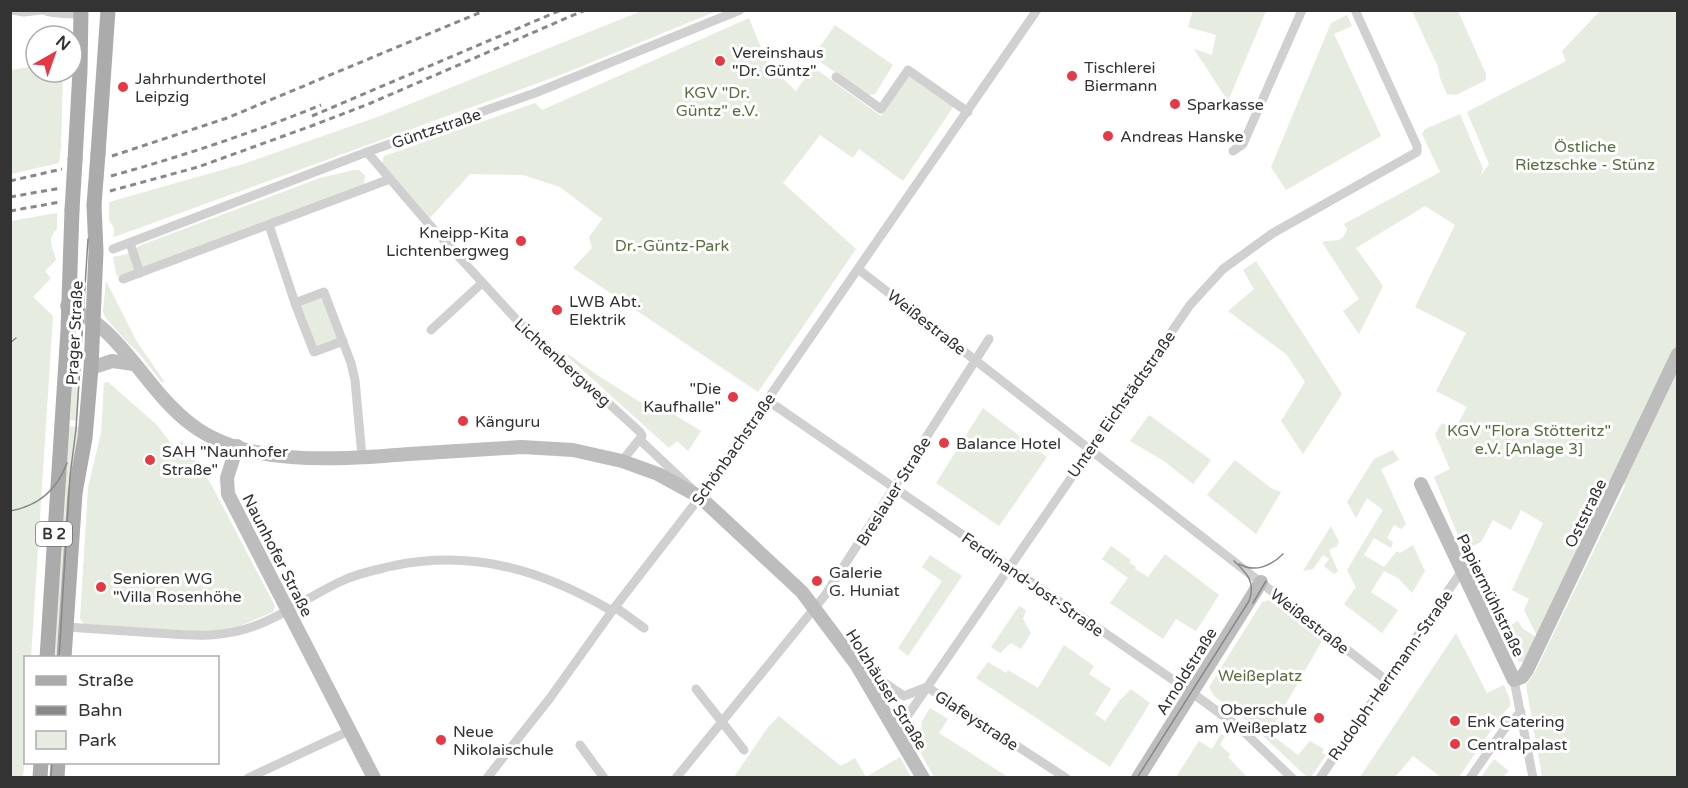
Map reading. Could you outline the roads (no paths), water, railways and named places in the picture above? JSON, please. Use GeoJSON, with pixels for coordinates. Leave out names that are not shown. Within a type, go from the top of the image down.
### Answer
{"type":"FeatureCollection","features":[{"type":"Feature","properties":{"kind":"main road","name":"Prager Straße"},"geometry":{"type":"LineString","coordinates":[[64,656],[75,493],[85,438],[91,368],[96,251],[94,205],[108,10]]}},
{"type":"Feature","properties":{"kind":"main road","name":"Prager Straße"},"geometry":{"type":"LineString","coordinates":[[47,656],[68,330],[67,306],[80,71],[81,12]]}},
{"type":"Feature","properties":{"kind":"street"},"geometry":{"type":"LineString","coordinates":[[10,10],[24,12],[42,10],[50,13],[81,12]]}},
{"type":"Feature","properties":{"kind":"street","name":"Güntzstraße"},"geometry":{"type":"LineString","coordinates":[[113,249],[367,152],[535,93],[740,10]]}},
{"type":"Feature","properties":{"kind":"street","name":"Schönbachstraße"},"geometry":{"type":"LineString","coordinates":[[487,777],[550,698],[614,609],[700,497],[1037,10]]}},
{"type":"Feature","properties":{"kind":"street"},"geometry":{"type":"LineString","coordinates":[[1233,151],[1243,144],[1302,10]]}},
{"type":"Feature","properties":{"kind":"street","name":"Untere Eichstädtstraße"},"geometry":{"type":"LineString","coordinates":[[897,731],[1190,305],[1223,269],[1274,233],[1418,152],[1354,10]]}},
{"type":"Feature","properties":{"kind":"street"},"geometry":{"type":"LineString","coordinates":[[836,77],[881,109],[908,70],[968,112]]}},
{"type":"Feature","properties":{"kind":"street","name":"Lichtenbergweg"},"geometry":{"type":"LineString","coordinates":[[367,152],[515,318],[640,432],[642,436],[640,440],[700,497]]}},
{"type":"Feature","properties":{"kind":"street"},"geometry":{"type":"LineString","coordinates":[[123,279],[390,179]]}},
{"type":"Feature","properties":{"kind":"street"},"geometry":{"type":"LineString","coordinates":[[268,225],[314,352],[343,341]]}},
{"type":"Feature","properties":{"kind":"street"},"geometry":{"type":"LineString","coordinates":[[130,243],[140,273]]}},
{"type":"Feature","properties":{"kind":"street","name":"Weißestraße"},"geometry":{"type":"LineString","coordinates":[[858,269],[1386,680]]}},
{"type":"Feature","properties":{"kind":"street"},"geometry":{"type":"LineString","coordinates":[[431,330],[482,283]]}},
{"type":"Feature","properties":{"kind":"street"},"geometry":{"type":"LineString","coordinates":[[295,303],[324,292],[356,380],[362,457]]}},
{"type":"Feature","properties":{"kind":"street"},"geometry":{"type":"LineString","coordinates":[[67,306],[105,331],[167,402],[191,424],[211,436],[237,446]]}},
{"type":"Feature","properties":{"kind":"street","name":"Breslauer Straße"},"geometry":{"type":"LineString","coordinates":[[675,777],[826,594],[989,339]]}},
{"type":"Feature","properties":{"kind":"street","name":"Oststraße"},"geometry":{"type":"LineString","coordinates":[[1514,680],[1522,677],[1527,670],[1677,354]]}},
{"type":"Feature","properties":{"kind":"street"},"geometry":{"type":"LineString","coordinates":[[91,368],[108,361],[134,364]]}},
{"type":"Feature","properties":{"kind":"street","name":"Ferdinand-Jost-Straße"},"geometry":{"type":"LineString","coordinates":[[767,400],[1192,693],[1240,728],[1292,777]]}},
{"type":"Feature","properties":{"kind":"street"},"geometry":{"type":"LineString","coordinates":[[622,461],[640,440]]}},
{"type":"Feature","properties":{"kind":"street","name":"Holzhäuser Straße"},"geometry":{"type":"LineString","coordinates":[[237,446],[272,454],[319,459],[522,447],[573,450],[622,461],[658,474],[700,497],[802,592],[856,664],[923,777]]}},
{"type":"Feature","properties":{"kind":"street","name":"Naunhofer Straße"},"geometry":{"type":"LineString","coordinates":[[237,446],[227,478],[228,494],[374,777]]}},
{"type":"Feature","properties":{"kind":"street","name":"Papiermühlstraße"},"geometry":{"type":"LineString","coordinates":[[1420,484],[1514,680],[1533,777]]}},
{"type":"Feature","properties":{"kind":"street"},"geometry":{"type":"LineString","coordinates":[[66,627],[211,636],[244,630],[345,579],[366,572],[419,560],[452,559],[484,562],[522,570],[557,582],[614,609],[644,628]]}},
{"type":"Feature","properties":{"kind":"street","name":"Rudolph-Herrmann-Straße"},"geometry":{"type":"LineString","coordinates":[[1320,777],[1461,572]]}},
{"type":"Feature","properties":{"kind":"street","name":"Arnoldstraße"},"geometry":{"type":"LineString","coordinates":[[1138,777],[1261,582]]}},
{"type":"Feature","properties":{"kind":"street","name":"Glafeystraße"},"geometry":{"type":"LineString","coordinates":[[856,664],[904,696],[927,687],[1066,777]]}},
{"type":"Feature","properties":{"kind":"street"},"geometry":{"type":"LineString","coordinates":[[696,689],[744,750]]}},
{"type":"Feature","properties":{"kind":"street"},"geometry":{"type":"LineString","coordinates":[[1470,777],[1505,728],[1521,712]]}},
{"type":"Feature","properties":{"kind":"street"},"geometry":{"type":"LineString","coordinates":[[248,777],[350,731]]}},
{"type":"Feature","properties":{"kind":"street"},"geometry":{"type":"LineString","coordinates":[[580,745],[604,777]]}},
{"type":"Feature","properties":{"kind":"tram line"},"geometry":{"type":"LineString","coordinates":[[59,656],[88,239]]}},
{"type":"Feature","properties":{"kind":"tram line"},"geometry":{"type":"LineString","coordinates":[[10,343],[16,338]]}},
{"type":"Feature","properties":{"kind":"tram line"},"geometry":{"type":"LineString","coordinates":[[10,511],[30,505],[46,495],[58,481],[67,463]]}},
{"type":"Feature","properties":{"kind":"tram line"},"geometry":{"type":"LineString","coordinates":[[1239,564],[1251,568],[1262,567],[1283,554]]}},
{"type":"Feature","properties":{"kind":"tram line"},"geometry":{"type":"LineString","coordinates":[[1137,778],[1249,601],[1251,583],[1234,561]]}},
{"type":"Feature","properties":{"kind":"tram line"},"geometry":{"type":"LineString","coordinates":[[1253,603],[1266,581]]}},
{"type":"Feature","properties":{"kind":"tram line"},"geometry":{"type":"LineString","coordinates":[[51,778],[52,764]]}},
{"type":"Feature","properties":{"kind":"railway"},"geometry":{"type":"LineString","coordinates":[[112,156],[227,118],[486,10]]}},
{"type":"Feature","properties":{"kind":"railway"},"geometry":{"type":"LineString","coordinates":[[312,116],[561,10]]}},
{"type":"Feature","properties":{"kind":"railway"},"geometry":{"type":"LineString","coordinates":[[110,191],[198,167],[314,125],[371,103],[585,10]]}},
{"type":"Feature","properties":{"kind":"railway"},"geometry":{"type":"LineString","coordinates":[[111,176],[217,144],[321,105]]}},
{"type":"Feature","properties":{"kind":"railway"},"geometry":{"type":"LineString","coordinates":[[10,181],[62,169]]}},
{"type":"Feature","properties":{"kind":"railway"},"geometry":{"type":"LineString","coordinates":[[10,197],[61,188]]}},
{"type":"Feature","properties":{"kind":"railway"},"geometry":{"type":"LineString","coordinates":[[10,211],[60,202]]}},
{"type":"Feature","properties":{"kind":"place","name":"Vereinshaus \"Dr. Güntz\""},"geometry":{"type":"Point","coordinates":[720,61]}},
{"type":"Feature","properties":{"kind":"place","name":"Tischlerei Biermann"},"geometry":{"type":"Point","coordinates":[1072,76]}},
{"type":"Feature","properties":{"kind":"place","name":"Jahrhunderthotel Leipzig"},"geometry":{"type":"Point","coordinates":[123,87]}},
{"type":"Feature","properties":{"kind":"place","name":"Sparkasse"},"geometry":{"type":"Point","coordinates":[1175,104]}},
{"type":"Feature","properties":{"kind":"place","name":"Andreas Hanske"},"geometry":{"type":"Point","coordinates":[1108,136]}},
{"type":"Feature","properties":{"kind":"place","name":"Kneipp-Kita Lichtenbergweg"},"geometry":{"type":"Point","coordinates":[521,241]}},
{"type":"Feature","properties":{"kind":"place","name":"LWB Abt. Elektrik"},"geometry":{"type":"Point","coordinates":[557,310]}},
{"type":"Feature","properties":{"kind":"place","name":"\"Die Kaufhalle\""},"geometry":{"type":"Point","coordinates":[733,397]}},
{"type":"Feature","properties":{"kind":"place","name":"Känguru"},"geometry":{"type":"Point","coordinates":[463,421]}},
{"type":"Feature","properties":{"kind":"place","name":"Balance Hotel"},"geometry":{"type":"Point","coordinates":[944,443]}},
{"type":"Feature","properties":{"kind":"place","name":"SAH \"Naunhofer Straße\""},"geometry":{"type":"Point","coordinates":[150,460]}},
{"type":"Feature","properties":{"kind":"place","name":"Galerie G. Huniat"},"geometry":{"type":"Point","coordinates":[817,581]}},
{"type":"Feature","properties":{"kind":"place","name":"Senioren WG \"Villa Rosenhöhe"},"geometry":{"type":"Point","coordinates":[101,587]}},
{"type":"Feature","properties":{"kind":"place","name":"Oberschule am Weißeplatz"},"geometry":{"type":"Point","coordinates":[1319,718]}},
{"type":"Feature","properties":{"kind":"place","name":"Enk Catering"},"geometry":{"type":"Point","coordinates":[1455,721]}},
{"type":"Feature","properties":{"kind":"place","name":"Neue Nikolaischule"},"geometry":{"type":"Point","coordinates":[441,740]}},
{"type":"Feature","properties":{"kind":"place","name":"Centralpalast"},"geometry":{"type":"Point","coordinates":[1455,744]}},
{"type":"Feature","properties":{"kind":"park label","name":"KGV \"Dr. Güntz\" e.V."},"geometry":{"type":"Point","coordinates":[717,101]}},
{"type":"Feature","properties":{"kind":"park label","name":"Östliche Rietzschke - Stünz"},"geometry":{"type":"Point","coordinates":[1585,155]}},
{"type":"Feature","properties":{"kind":"park label","name":"Dr.-Güntz-Park"},"geometry":{"type":"Point","coordinates":[672,245]}},
{"type":"Feature","properties":{"kind":"park label","name":"KGV \"Flora Stötteritz\" e.V. [Anlage 3]"},"geometry":{"type":"Point","coordinates":[1529,439]}},
{"type":"Feature","properties":{"kind":"park label","name":"Weißeplatz"},"geometry":{"type":"Point","coordinates":[1260,675]}}]}
